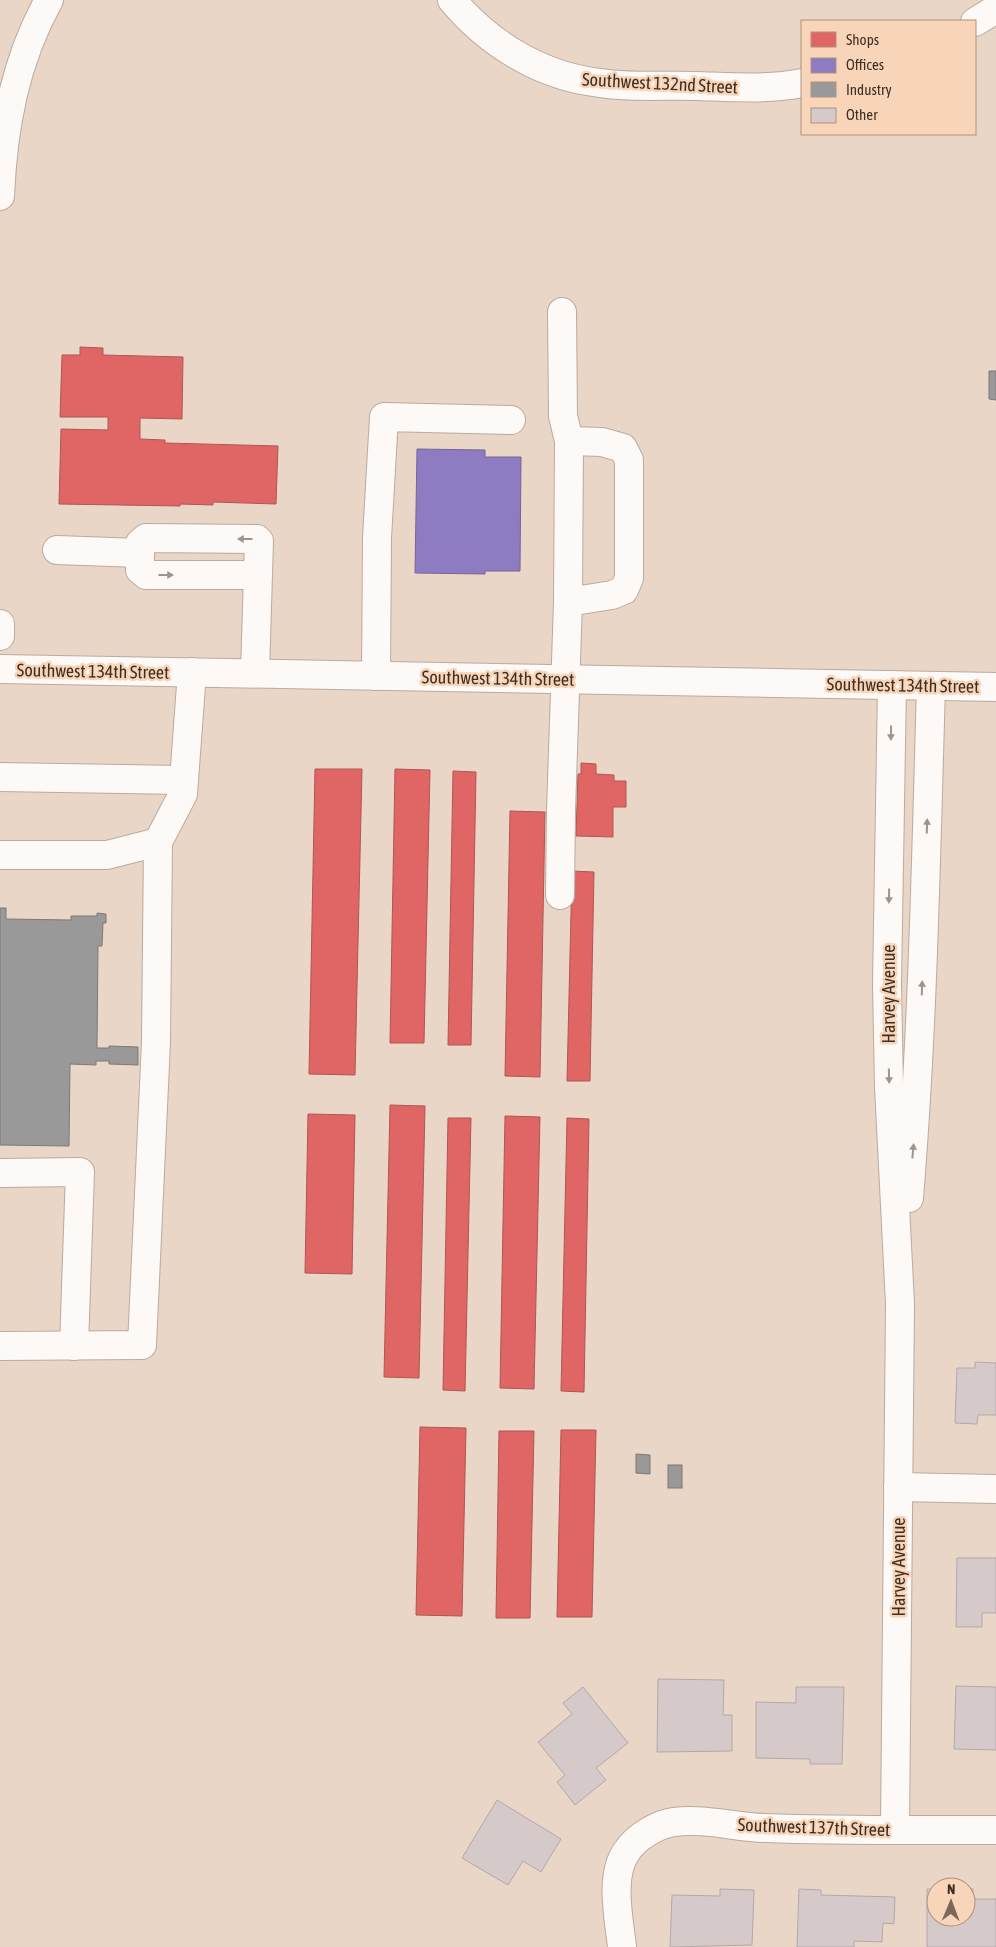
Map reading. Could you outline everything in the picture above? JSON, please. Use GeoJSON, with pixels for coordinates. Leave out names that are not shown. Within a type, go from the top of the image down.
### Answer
{"type":"FeatureCollection","features":[{"type":"Feature","properties":{"kind":"street"},"geometry":{"type":"LineString","coordinates":[[0,196],[1,153],[17,76],[25,52],[49,0]]}},
{"type":"Feature","properties":{"kind":"street","name":"Southwest 132nd Street"},"geometry":{"type":"LineString","coordinates":[[452,0],[471,20],[518,56],[567,77],[595,83],[625,85],[764,87],[801,83]]}},
{"type":"Feature","properties":{"kind":"street"},"geometry":{"type":"LineString","coordinates":[[976,21],[996,9]]}},
{"type":"Feature","properties":{"kind":"street"},"geometry":{"type":"LineString","coordinates":[[560,895],[568,602],[569,441],[563,416],[562,312]]}},
{"type":"Feature","properties":{"kind":"street"},"geometry":{"type":"LineString","coordinates":[[376,676],[377,538],[384,417],[511,420]]}},
{"type":"Feature","properties":{"kind":"street"},"geometry":{"type":"LineString","coordinates":[[568,602],[612,595],[624,590],[629,578],[629,460],[623,448],[602,442],[569,441]]}},
{"type":"Feature","properties":{"kind":"street"},"geometry":{"type":"LineString","coordinates":[[255,674],[258,575],[259,541],[257,539],[146,538],[140,543],[140,570],[146,575],[258,575]]}},
{"type":"Feature","properties":{"kind":"street"},"geometry":{"type":"LineString","coordinates":[[57,550],[139,553]]}},
{"type":"Feature","properties":{"kind":"street"},"geometry":{"type":"LineString","coordinates":[[0,624],[0,636]]}},
{"type":"Feature","properties":{"kind":"street","name":"Southwest 134th Street"},"geometry":{"type":"LineString","coordinates":[[0,669],[996,687]]}},
{"type":"Feature","properties":{"kind":"street"},"geometry":{"type":"LineString","coordinates":[[0,1346],[142,1345],[156,1042],[158,842],[182,794],[192,672]]}},
{"type":"Feature","properties":{"kind":"street","name":"Harvey Avenue"},"geometry":{"type":"LineString","coordinates":[[892,685],[887,984],[889,1087],[900,1304],[895,1830]]}},
{"type":"Feature","properties":{"kind":"street","name":"Harvey Avenue"},"geometry":{"type":"LineString","coordinates":[[900,1304],[918,1081],[931,686]]}},
{"type":"Feature","properties":{"kind":"street"},"geometry":{"type":"LineString","coordinates":[[0,776],[184,780]]}},
{"type":"Feature","properties":{"kind":"street"},"geometry":{"type":"LineString","coordinates":[[0,855],[107,855],[158,842]]}},
{"type":"Feature","properties":{"kind":"street"},"geometry":{"type":"LineString","coordinates":[[0,1173],[80,1172],[74,1346]]}},
{"type":"Feature","properties":{"kind":"street"},"geometry":{"type":"LineString","coordinates":[[898,1487],[996,1489]]}},
{"type":"Feature","properties":{"kind":"street","name":"Southwest 137th Street"},"geometry":{"type":"LineString","coordinates":[[622,1947],[616,1899],[619,1864],[627,1850],[637,1841],[658,1827],[673,1822],[763,1828],[996,1830]]}},
{"type":"Feature","properties":{"kind":"building: Shops"},"geometry":{"type":"Polygon","coordinates":[[[80,347],[103,348],[103,355],[183,357],[182,419],[140,418],[140,439],[165,440],[165,443],[278,446],[276,504],[213,502],[213,505],[180,504],[180,506],[59,504],[61,429],[108,430],[108,417],[60,417],[62,355],[80,355],[80,347]]]}},
{"type":"Feature","properties":{"kind":"building: Shops"},"geometry":{"type":"Polygon","coordinates":[[[581,763],[596,764],[596,774],[614,775],[614,781],[626,781],[626,807],[613,807],[613,837],[576,836],[578,774],[581,774],[581,763]]]}},
{"type":"Feature","properties":{"kind":"building: Shops"},"geometry":{"type":"Polygon","coordinates":[[[315,769],[362,769],[355,1075],[309,1074],[315,769]]]}},
{"type":"Feature","properties":{"kind":"building: Shops"},"geometry":{"type":"Polygon","coordinates":[[[395,769],[430,770],[424,1043],[390,1043],[395,769]]]}},
{"type":"Feature","properties":{"kind":"building: Shops"},"geometry":{"type":"Polygon","coordinates":[[[453,771],[476,772],[471,1045],[448,1045],[453,771]]]}},
{"type":"Feature","properties":{"kind":"building: Shops"},"geometry":{"type":"Polygon","coordinates":[[[510,811],[545,812],[540,1077],[505,1076],[510,811]]]}},
{"type":"Feature","properties":{"kind":"building: Shops"},"geometry":{"type":"Polygon","coordinates":[[[572,871],[594,872],[590,1081],[567,1081],[572,871]]]}},
{"type":"Feature","properties":{"kind":"building: Shops"},"geometry":{"type":"Polygon","coordinates":[[[390,1105],[425,1106],[419,1378],[384,1377],[390,1105]]]}},
{"type":"Feature","properties":{"kind":"building: Shops"},"geometry":{"type":"Polygon","coordinates":[[[308,1114],[355,1115],[352,1274],[305,1273],[308,1114]]]}},
{"type":"Feature","properties":{"kind":"building: Shops"},"geometry":{"type":"Polygon","coordinates":[[[505,1116],[540,1117],[534,1389],[500,1388],[505,1116]]]}},
{"type":"Feature","properties":{"kind":"building: Shops"},"geometry":{"type":"Polygon","coordinates":[[[448,1118],[471,1118],[465,1391],[443,1390],[448,1118]]]}},
{"type":"Feature","properties":{"kind":"building: Shops"},"geometry":{"type":"Polygon","coordinates":[[[567,1118],[589,1119],[584,1392],[561,1391],[567,1118]]]}},
{"type":"Feature","properties":{"kind":"building: Shops"},"geometry":{"type":"Polygon","coordinates":[[[420,1427],[466,1428],[462,1616],[416,1615],[420,1427]]]}},
{"type":"Feature","properties":{"kind":"building: Shops"},"geometry":{"type":"Polygon","coordinates":[[[561,1430],[596,1430],[592,1617],[557,1617],[561,1430]]]}},
{"type":"Feature","properties":{"kind":"building: Shops"},"geometry":{"type":"Polygon","coordinates":[[[499,1431],[534,1431],[530,1618],[496,1618],[499,1431]]]}},
{"type":"Feature","properties":{"kind":"building: Offices"},"geometry":{"type":"Polygon","coordinates":[[[417,449],[485,450],[485,457],[521,457],[520,571],[485,571],[485,574],[415,573],[417,449]]]}},
{"type":"Feature","properties":{"kind":"building: Industry"},"geometry":{"type":"Polygon","coordinates":[[[989,371],[996,371],[996,400],[989,399],[989,371]]]}},
{"type":"Feature","properties":{"kind":"building: Industry"},"geometry":{"type":"Polygon","coordinates":[[[0,908],[6,908],[6,919],[71,920],[71,916],[97,916],[97,913],[106,914],[106,923],[103,923],[102,946],[98,946],[97,1048],[109,1048],[109,1046],[138,1047],[138,1065],[109,1064],[109,1061],[96,1061],[96,1065],[70,1064],[69,1146],[0,1145],[0,908]]]}},
{"type":"Feature","properties":{"kind":"building: Industry"},"geometry":{"type":"Polygon","coordinates":[[[636,1454],[650,1455],[650,1474],[636,1473],[636,1454]]]}},
{"type":"Feature","properties":{"kind":"building: Industry"},"geometry":{"type":"Polygon","coordinates":[[[668,1465],[682,1465],[682,1488],[668,1488],[668,1465]]]}},
{"type":"Feature","properties":{"kind":"building: Other"},"geometry":{"type":"Polygon","coordinates":[[[975,1362],[996,1363],[996,1415],[978,1415],[977,1424],[955,1423],[957,1368],[975,1368],[975,1362]]]}},
{"type":"Feature","properties":{"kind":"building: Other"},"geometry":{"type":"Polygon","coordinates":[[[957,1558],[996,1558],[996,1613],[982,1613],[982,1627],[956,1627],[957,1558]]]}},
{"type":"Feature","properties":{"kind":"building: Other"},"geometry":{"type":"Polygon","coordinates":[[[658,1679],[724,1680],[723,1715],[732,1715],[732,1751],[657,1752],[658,1679]]]}},
{"type":"Feature","properties":{"kind":"building: Other"},"geometry":{"type":"Polygon","coordinates":[[[956,1686],[996,1687],[996,1750],[954,1749],[956,1686]]]}},
{"type":"Feature","properties":{"kind":"building: Other"},"geometry":{"type":"Polygon","coordinates":[[[583,1687],[628,1743],[596,1768],[606,1780],[575,1805],[557,1782],[565,1775],[538,1742],[572,1714],[563,1703],[583,1687]]]}},
{"type":"Feature","properties":{"kind":"building: Other"},"geometry":{"type":"Polygon","coordinates":[[[796,1687],[844,1687],[842,1764],[810,1764],[810,1759],[756,1758],[756,1702],[796,1703],[796,1687]]]}},
{"type":"Feature","properties":{"kind":"building: Other"},"geometry":{"type":"Polygon","coordinates":[[[497,1800],[561,1839],[541,1872],[523,1861],[508,1885],[462,1858],[497,1800]]]}},
{"type":"Feature","properties":{"kind":"building: Other"},"geometry":{"type":"Polygon","coordinates":[[[720,1889],[754,1890],[752,1945],[670,1947],[672,1895],[720,1896],[720,1889]]]}},
{"type":"Feature","properties":{"kind":"building: Other"},"geometry":{"type":"Polygon","coordinates":[[[799,1889],[821,1890],[821,1895],[895,1897],[894,1924],[883,1923],[882,1942],[854,1941],[854,1947],[797,1947],[799,1889]]]}},
{"type":"Feature","properties":{"kind":"building: Other"},"geometry":{"type":"Polygon","coordinates":[[[976,1899],[996,1899],[996,1947],[927,1947],[927,1927],[976,1927],[976,1899]]]}}]}
